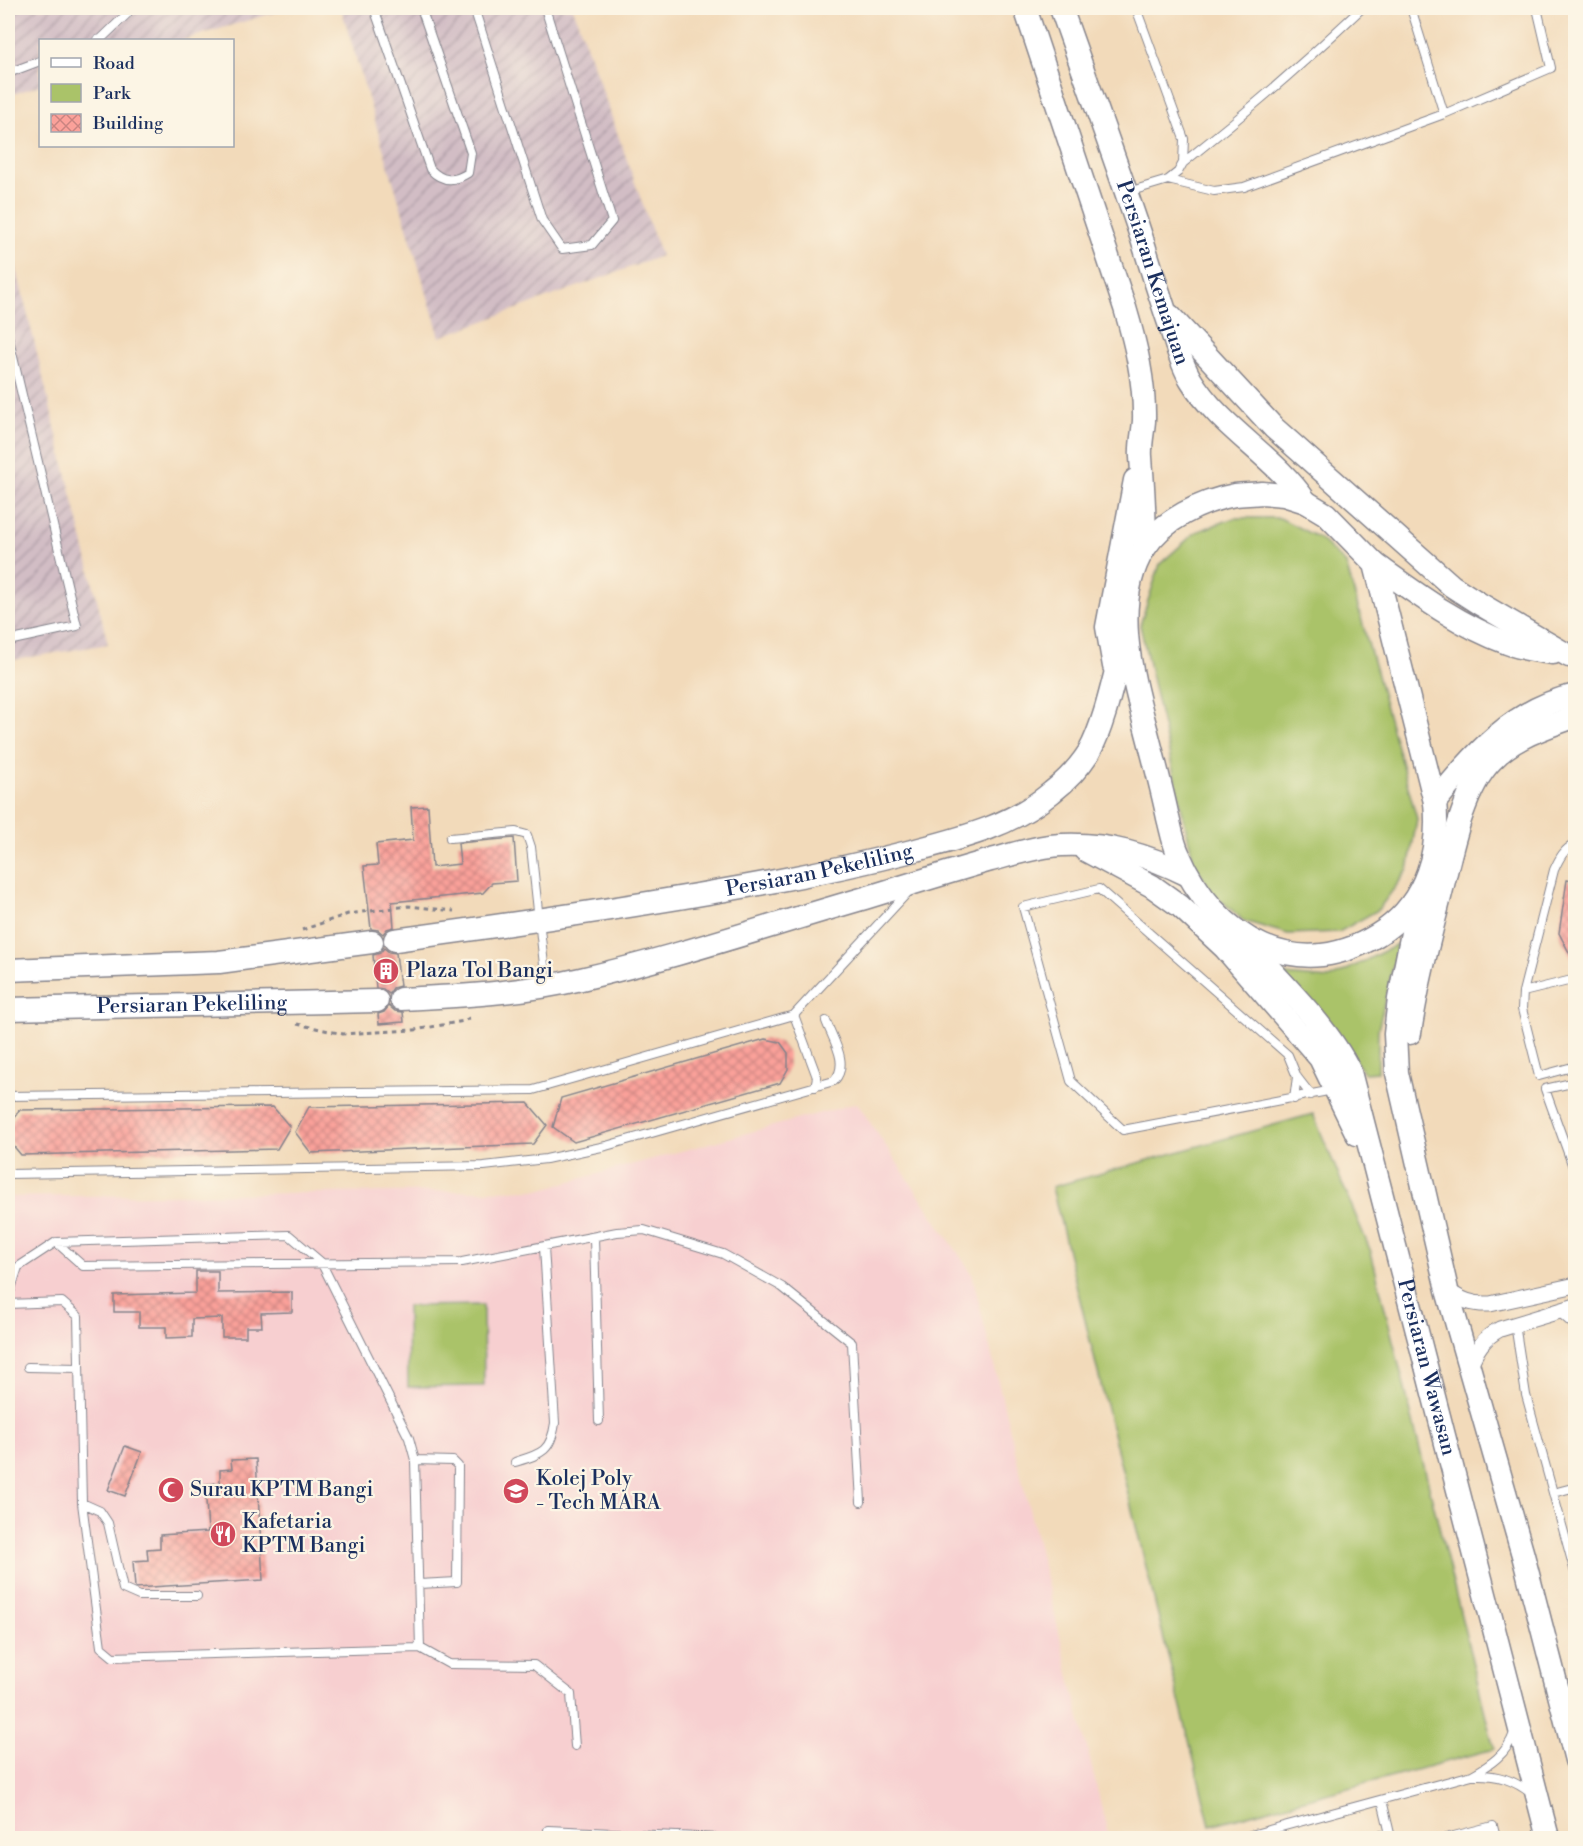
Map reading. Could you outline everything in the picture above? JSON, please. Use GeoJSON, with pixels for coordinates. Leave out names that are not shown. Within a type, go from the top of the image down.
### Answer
{"type":"FeatureCollection","features":[{"type":"Feature","properties":{"kind":"main road","name":"Persiaran Kemajuan"},"geometry":{"type":"LineString","coordinates":[[1025,8],[1122,297],[1137,350],[1143,390],[1144,422],[1140,454],[1145,502],[1144,549]]}},
{"type":"Feature","properties":{"kind":"main road","name":"Persiaran Kemajuan"},"geometry":{"type":"LineString","coordinates":[[1061,8],[1190,378],[1204,400],[1236,433],[1277,466],[1293,482],[1306,502]]}},
{"type":"Feature","properties":{"kind":"main road"},"geometry":{"type":"LineString","coordinates":[[1165,311],[1274,428],[1452,586],[1572,656]]}},
{"type":"Feature","properties":{"kind":"main road"},"geometry":{"type":"LineString","coordinates":[[1115,670],[1107,627],[1140,454]]}},
{"type":"Feature","properties":{"kind":"main road"},"geometry":{"type":"LineString","coordinates":[[1375,564],[1435,802],[1436,843],[1428,873],[1421,889],[1406,910],[1372,939],[1327,954],[1291,954],[1257,944],[1235,931],[1212,910],[1188,875],[1177,850],[1134,680],[1127,630],[1128,593],[1134,570],[1144,549],[1161,530],[1184,514],[1235,495],[1262,493],[1284,495],[1306,502],[1326,514],[1375,564],[1427,601],[1472,628],[1509,644],[1572,656]]}},
{"type":"Feature","properties":{"kind":"main road","name":"Persiaran Pekeliling"},"geometry":{"type":"LineString","coordinates":[[395,940],[540,921],[679,899],[860,864],[967,837],[1003,823],[1030,809],[1053,791],[1089,752],[1127,630]]}},
{"type":"Feature","properties":{"kind":"main road"},"geometry":{"type":"LineString","coordinates":[[1435,802],[1472,758],[1514,720],[1539,706],[1575,695]]}},
{"type":"Feature","properties":{"kind":"main road"},"geometry":{"type":"LineString","coordinates":[[1397,1073],[1409,1036],[1419,976],[1454,845],[1475,783],[1490,761],[1509,745],[1532,731],[1575,716]]}},
{"type":"Feature","properties":{"kind":"main road"},"geometry":{"type":"LineString","coordinates":[[1072,845],[1134,876],[1180,906],[1225,948],[1320,1058],[1374,1163]]}},
{"type":"Feature","properties":{"kind":"main road","name":"Persiaran Pekeliling"},"geometry":{"type":"LineString","coordinates":[[401,999],[481,994],[581,979],[1014,854],[1052,846],[1102,846],[1123,850],[1188,875]]}},
{"type":"Feature","properties":{"kind":"main road","name":"Persiaran Wawasan"},"geometry":{"type":"LineString","coordinates":[[1421,889],[1399,999],[1395,1034],[1397,1073],[1447,1290],[1523,1555],[1574,1749]]}},
{"type":"Feature","properties":{"kind":"main road","name":"Persiaran Wawasan"},"geometry":{"type":"LineString","coordinates":[[1235,931],[1325,1032],[1344,1059],[1350,1072],[1548,1839]]}},
{"type":"Feature","properties":{"kind":"main road","name":"Persiaran Pekeliling"},"geometry":{"type":"LineString","coordinates":[[8,970],[219,963],[372,942]]}},
{"type":"Feature","properties":{"kind":"main road","name":"Persiaran Pekeliling"},"geometry":{"type":"LineString","coordinates":[[8,1009],[377,1000]]}},
{"type":"Feature","properties":{"kind":"street"},"geometry":{"type":"LineString","coordinates":[[1447,1290],[1463,1301],[1480,1305],[1575,1285]]}},
{"type":"Feature","properties":{"kind":"street"},"geometry":{"type":"LineString","coordinates":[[1469,1368],[1480,1345],[1489,1334],[1575,1306]]}},
{"type":"Feature","properties":{"kind":"lane"},"geometry":{"type":"LineString","coordinates":[[101,39],[127,14],[125,8]]}},
{"type":"Feature","properties":{"kind":"lane"},"geometry":{"type":"LineString","coordinates":[[374,8],[430,169],[437,177],[447,180],[459,179],[468,173],[471,153],[421,8]]}},
{"type":"Feature","properties":{"kind":"lane"},"geometry":{"type":"LineString","coordinates":[[474,8],[542,220],[562,249],[592,245],[612,221],[545,8]]}},
{"type":"Feature","properties":{"kind":"lane"},"geometry":{"type":"LineString","coordinates":[[1136,8],[1184,139],[1183,163]]}},
{"type":"Feature","properties":{"kind":"lane"},"geometry":{"type":"LineString","coordinates":[[1127,193],[1168,180],[1178,172],[1183,163],[1235,122],[1362,8]]}},
{"type":"Feature","properties":{"kind":"lane"},"geometry":{"type":"LineString","coordinates":[[1411,8],[1444,114]]}},
{"type":"Feature","properties":{"kind":"lane"},"geometry":{"type":"LineString","coordinates":[[1168,180],[1214,191],[1244,187],[1444,114],[1551,68],[1537,8]]}},
{"type":"Feature","properties":{"kind":"lane"},"geometry":{"type":"LineString","coordinates":[[8,73],[39,61]]}},
{"type":"Feature","properties":{"kind":"lane"},"geometry":{"type":"LineString","coordinates":[[8,336],[77,626],[8,641]]}},
{"type":"Feature","properties":{"kind":"lane"},"geometry":{"type":"LineString","coordinates":[[450,838],[516,832],[527,836],[531,847],[546,986]]}},
{"type":"Feature","properties":{"kind":"lane"},"geometry":{"type":"LineString","coordinates":[[1575,844],[1571,845],[1561,856],[1554,870],[1523,992],[1522,1009],[1539,1076],[1575,1174]]}},
{"type":"Feature","properties":{"kind":"lane"},"geometry":{"type":"LineString","coordinates":[[8,1096],[533,1090],[794,1015],[889,915],[917,882]]}},
{"type":"Feature","properties":{"kind":"lane"},"geometry":{"type":"LineString","coordinates":[[1311,1095],[1297,1077],[1288,1055],[1099,889],[1023,907],[1071,1081],[1123,1130],[1294,1099],[1335,1090]]}},
{"type":"Feature","properties":{"kind":"lane"},"geometry":{"type":"LineString","coordinates":[[1523,992],[1575,979]]}},
{"type":"Feature","properties":{"kind":"lane"},"geometry":{"type":"LineString","coordinates":[[794,1015],[817,1077],[815,1087]]}},
{"type":"Feature","properties":{"kind":"lane"},"geometry":{"type":"LineString","coordinates":[[8,1174],[484,1166],[546,1159],[606,1146],[834,1081],[842,1070],[842,1061],[826,1021]]}},
{"type":"Feature","properties":{"kind":"lane"},"geometry":{"type":"LineString","coordinates":[[1539,1076],[1575,1066]]}},
{"type":"Feature","properties":{"kind":"lane"},"geometry":{"type":"LineString","coordinates":[[1294,1099],[1297,1077]]}},
{"type":"Feature","properties":{"kind":"lane"},"geometry":{"type":"LineString","coordinates":[[1545,1089],[1575,1082]]}},
{"type":"Feature","properties":{"kind":"lane"},"geometry":{"type":"LineString","coordinates":[[56,1242],[83,1266],[462,1262],[617,1232],[644,1230],[723,1254],[782,1287],[852,1342],[861,1502]]}},
{"type":"Feature","properties":{"kind":"lane"},"geometry":{"type":"LineString","coordinates":[[8,1298],[18,1267],[56,1242],[289,1235],[321,1262],[409,1438],[415,1460],[420,1648]]}},
{"type":"Feature","properties":{"kind":"lane"},"geometry":{"type":"LineString","coordinates":[[594,1237],[599,1421]]}},
{"type":"Feature","properties":{"kind":"lane"},"geometry":{"type":"LineString","coordinates":[[515,1462],[534,1456],[548,1448],[555,1423],[544,1247]]}},
{"type":"Feature","properties":{"kind":"lane"},"geometry":{"type":"LineString","coordinates":[[8,1304],[62,1302],[78,1316],[82,1503],[100,1647],[112,1657],[420,1648],[450,1664],[534,1665],[571,1695],[575,1746]]}},
{"type":"Feature","properties":{"kind":"lane"},"geometry":{"type":"LineString","coordinates":[[1557,1311],[1575,1327]]}},
{"type":"Feature","properties":{"kind":"lane"},"geometry":{"type":"LineString","coordinates":[[1515,1324],[1526,1395],[1575,1576]]}},
{"type":"Feature","properties":{"kind":"lane"},"geometry":{"type":"LineString","coordinates":[[28,1367],[79,1368]]}},
{"type":"Feature","properties":{"kind":"lane"},"geometry":{"type":"LineString","coordinates":[[415,1460],[453,1461],[458,1466],[457,1582],[419,1584]]}},
{"type":"Feature","properties":{"kind":"lane"},"geometry":{"type":"LineString","coordinates":[[1553,1493],[1575,1487]]}},
{"type":"Feature","properties":{"kind":"lane"},"geometry":{"type":"LineString","coordinates":[[82,1503],[100,1511],[108,1522],[123,1589],[139,1596],[197,1596]]}},
{"type":"Feature","properties":{"kind":"lane"},"geometry":{"type":"LineString","coordinates":[[1240,1839],[1472,1775],[1502,1755],[1512,1740],[1517,1724]]}},
{"type":"Feature","properties":{"kind":"lane"},"geometry":{"type":"LineString","coordinates":[[1472,1775],[1489,1775],[1508,1779],[1522,1786],[1537,1799]]}},
{"type":"Feature","properties":{"kind":"lane"},"geometry":{"type":"LineString","coordinates":[[1369,1839],[1391,1836],[1382,1800]]}},
{"type":"Feature","properties":{"kind":"lane"},"geometry":{"type":"LineString","coordinates":[[1446,1839],[1493,1826],[1496,1839]]}},
{"type":"Feature","properties":{"kind":"lane"},"geometry":{"type":"LineString","coordinates":[[548,1839],[548,1830],[719,1839]]}},
{"type":"Feature","properties":{"kind":"path"},"geometry":{"type":"LineString","coordinates":[[290,1022],[343,1034],[415,1030],[464,1021],[474,1016]]}},
{"type":"Feature","properties":{"kind":"shaded area"},"geometry":{"type":"Polygon","coordinates":[[[8,8],[289,8],[186,39],[39,39],[39,85],[8,96],[8,8]]]}},
{"type":"Feature","properties":{"kind":"shaded area"},"geometry":{"type":"Polygon","coordinates":[[[341,8],[573,8],[661,256],[440,337],[341,8]]]}},
{"type":"Feature","properties":{"kind":"shaded area"},"geometry":{"type":"Polygon","coordinates":[[[8,234],[108,644],[8,661],[8,234]]]}},
{"type":"Feature","properties":{"kind":"shaded area","name":"Kolej Poly - Tech MARA"},"geometry":{"type":"Polygon","coordinates":[[[857,1103],[972,1274],[1109,1838],[8,1838],[8,1197],[539,1190],[857,1103]]]}},
{"type":"Feature","properties":{"kind":"green space"},"geometry":{"type":"Polygon","coordinates":[[[1234,518],[1280,518],[1319,538],[1346,564],[1417,819],[1408,870],[1378,910],[1339,932],[1288,934],[1244,921],[1213,893],[1194,863],[1140,625],[1160,564],[1196,532],[1234,518]]]}},
{"type":"Feature","properties":{"kind":"green space"},"geometry":{"type":"Polygon","coordinates":[[[1398,944],[1378,1030],[1378,1072],[1364,1073],[1344,1045],[1273,974],[1329,979],[1398,944]]]}},
{"type":"Feature","properties":{"kind":"green space"},"geometry":{"type":"Polygon","coordinates":[[[1313,1114],[1371,1252],[1494,1749],[1210,1825],[1052,1187],[1313,1114]]]}},
{"type":"Feature","properties":{"kind":"green space"},"geometry":{"type":"Polygon","coordinates":[[[483,1305],[484,1386],[408,1387],[407,1306],[483,1305]]]}},
{"type":"Feature","properties":{"kind":"building"},"geometry":{"type":"Polygon","coordinates":[[[428,806],[432,867],[460,864],[458,843],[514,838],[517,881],[492,883],[483,893],[392,902],[394,927],[387,929],[383,934],[371,929],[364,866],[378,865],[376,844],[413,840],[411,807],[428,806]]]}},
{"type":"Feature","properties":{"kind":"building"},"geometry":{"type":"Polygon","coordinates":[[[1567,880],[1575,881],[1575,964],[1559,933],[1567,880]]]}},
{"type":"Feature","properties":{"kind":"building"},"geometry":{"type":"Polygon","coordinates":[[[384,948],[396,953],[400,986],[393,988],[389,994],[383,989],[376,988],[373,955],[380,953],[384,948]]]}},
{"type":"Feature","properties":{"kind":"building"},"geometry":{"type":"Polygon","coordinates":[[[389,1006],[395,1011],[403,1012],[404,1022],[379,1024],[378,1014],[384,1012],[389,1006]]]}},
{"type":"Feature","properties":{"kind":"building"},"geometry":{"type":"Polygon","coordinates":[[[765,1039],[780,1042],[788,1053],[788,1069],[780,1083],[574,1142],[553,1127],[561,1098],[765,1039]]]}},
{"type":"Feature","properties":{"kind":"building"},"geometry":{"type":"Polygon","coordinates":[[[528,1103],[547,1125],[533,1144],[311,1153],[295,1132],[309,1107],[528,1103]]]}},
{"type":"Feature","properties":{"kind":"building"},"geometry":{"type":"Polygon","coordinates":[[[273,1107],[290,1127],[277,1149],[21,1155],[11,1143],[10,1126],[19,1110],[273,1107]]]}},
{"type":"Feature","properties":{"kind":"building"},"geometry":{"type":"Polygon","coordinates":[[[196,1271],[218,1271],[218,1293],[292,1292],[292,1312],[261,1313],[262,1327],[246,1327],[246,1337],[222,1337],[222,1318],[192,1319],[192,1337],[166,1338],[166,1327],[139,1327],[139,1312],[114,1312],[114,1295],[196,1293],[196,1271]]]}},
{"type":"Feature","properties":{"kind":"building"},"geometry":{"type":"Polygon","coordinates":[[[125,1446],[142,1452],[125,1496],[108,1490],[125,1446]]]}},
{"type":"Feature","properties":{"kind":"building"},"geometry":{"type":"Polygon","coordinates":[[[256,1459],[263,1580],[135,1588],[133,1561],[148,1560],[147,1549],[160,1548],[160,1535],[208,1532],[205,1484],[220,1483],[220,1470],[232,1469],[231,1460],[256,1459]]]}},
{"type":"Feature","properties":{"kind":"place","name":"Plaza Tol Bangi"},"geometry":{"type":"Point","coordinates":[386,971]}},
{"type":"Feature","properties":{"kind":"place","name":"Surau KPTM Bangi"},"geometry":{"type":"Point","coordinates":[171,1490]}},
{"type":"Feature","properties":{"kind":"place","name":"Kolej Poly - Tech MARA"},"geometry":{"type":"Point","coordinates":[516,1491]}},
{"type":"Feature","properties":{"kind":"place","name":"Kafetaria KPTM Bangi"},"geometry":{"type":"Point","coordinates":[223,1534]}}]}
